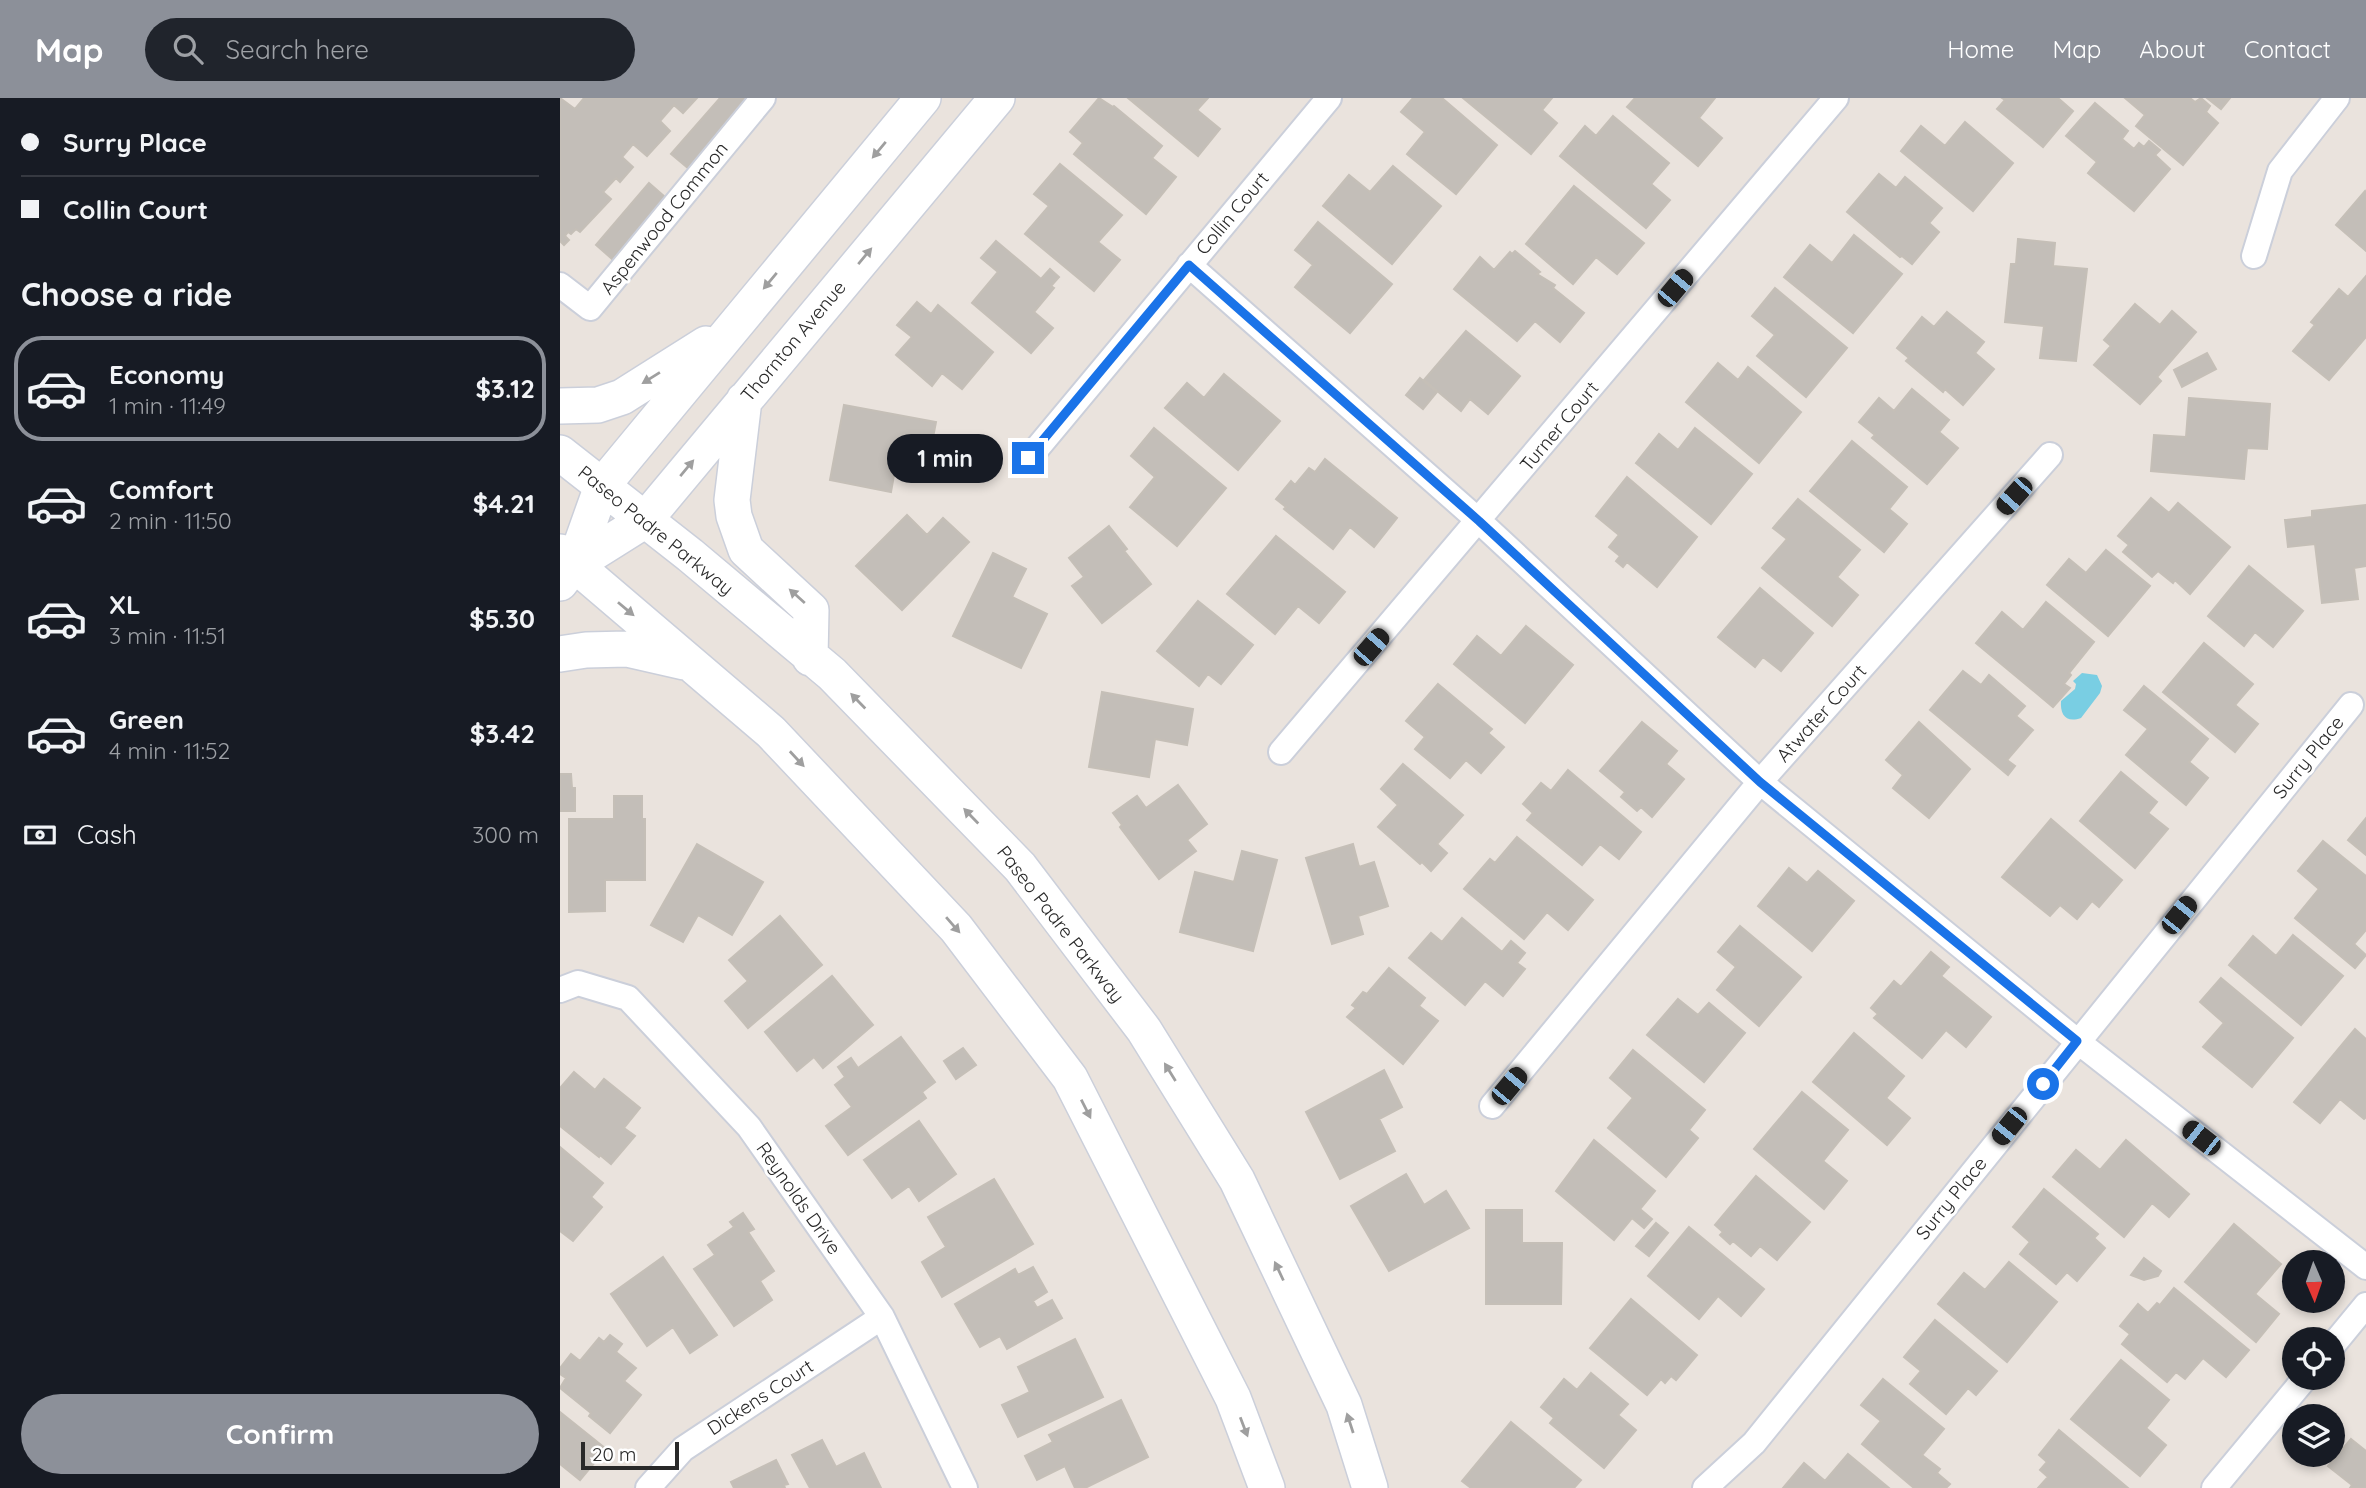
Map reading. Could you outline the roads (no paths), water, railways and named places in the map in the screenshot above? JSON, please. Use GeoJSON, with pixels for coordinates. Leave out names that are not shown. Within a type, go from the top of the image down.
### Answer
{"type":"FeatureCollection","features":[{"type":"Feature","properties":{"kind":"main road"},"geometry":{"type":"LineString","coordinates":[[923,98],[602,486],[565,567],[691,664],[771,732],[956,928],[1070,1078],[1233,1398],[1266,1488]]}},
{"type":"Feature","properties":{"kind":"main road","name":"Thornton Avenue"},"geometry":{"type":"LineString","coordinates":[[565,567],[644,521],[997,98]]}},
{"type":"Feature","properties":{"kind":"main road"},"geometry":{"type":"LineString","coordinates":[[560,406],[598,405],[622,397],[730,329]]}},
{"type":"Feature","properties":{"kind":"main road"},"geometry":{"type":"LineString","coordinates":[[744,400],[732,500],[734,516],[746,550],[811,610],[810,658]]}},
{"type":"Feature","properties":{"kind":"main road","name":"Paseo Padre Parkway"},"geometry":{"type":"LineString","coordinates":[[560,453],[690,555],[832,674],[1020,867],[1143,1030],[1237,1180],[1344,1405],[1370,1488]]}},
{"type":"Feature","properties":{"kind":"main road"},"geometry":{"type":"LineString","coordinates":[[560,654],[627,649],[691,664]]}},
{"type":"Feature","properties":{"kind":"street","name":"Aspenwood Common"},"geometry":{"type":"LineString","coordinates":[[560,285],[590,308],[763,98]]}},
{"type":"Feature","properties":{"kind":"street","name":"Collin Court"},"geometry":{"type":"LineString","coordinates":[[1028,458],[1329,98]]}},
{"type":"Feature","properties":{"kind":"street","name":"Turner Court"},"geometry":{"type":"LineString","coordinates":[[1281,752],[1836,98]]}},
{"type":"Feature","properties":{"kind":"street"},"geometry":{"type":"LineString","coordinates":[[2254,256],[2280,172],[2337,98]]}},
{"type":"Feature","properties":{"kind":"street"},"geometry":{"type":"LineString","coordinates":[[1189,265],[1479,521],[1760,782],[2077,1041],[2366,1267]]}},
{"type":"Feature","properties":{"kind":"street","name":"Atwater Court"},"geometry":{"type":"LineString","coordinates":[[1492,1106],[1760,782],[2050,455]]}},
{"type":"Feature","properties":{"kind":"street","name":"Surry Place"},"geometry":{"type":"LineString","coordinates":[[1705,1488],[1754,1443],[2351,705]]}},
{"type":"Feature","properties":{"kind":"street","name":"Reynolds Drive"},"geometry":{"type":"LineString","coordinates":[[560,990],[578,983],[628,998],[749,1127],[882,1317],[965,1488]]}},
{"type":"Feature","properties":{"kind":"street"},"geometry":{"type":"LineString","coordinates":[[2345,1330],[2366,1305]]}},
{"type":"Feature","properties":{"kind":"street","name":"Dickens Court"},"geometry":{"type":"LineString","coordinates":[[648,1488],[682,1449],[882,1317]]}},
{"type":"Feature","properties":{"kind":"street"},"geometry":{"type":"LineString","coordinates":[[2214,1488],[2295,1390]]}},
{"type":"Feature","properties":{"kind":"water"},"geometry":{"type":"Polygon","coordinates":[[[2082,673],[2097,675],[2102,686],[2100,693],[2081,718],[2068,719],[2063,714],[2061,701],[2075,689],[2076,684],[2073,681],[2082,673]]]}}]}
